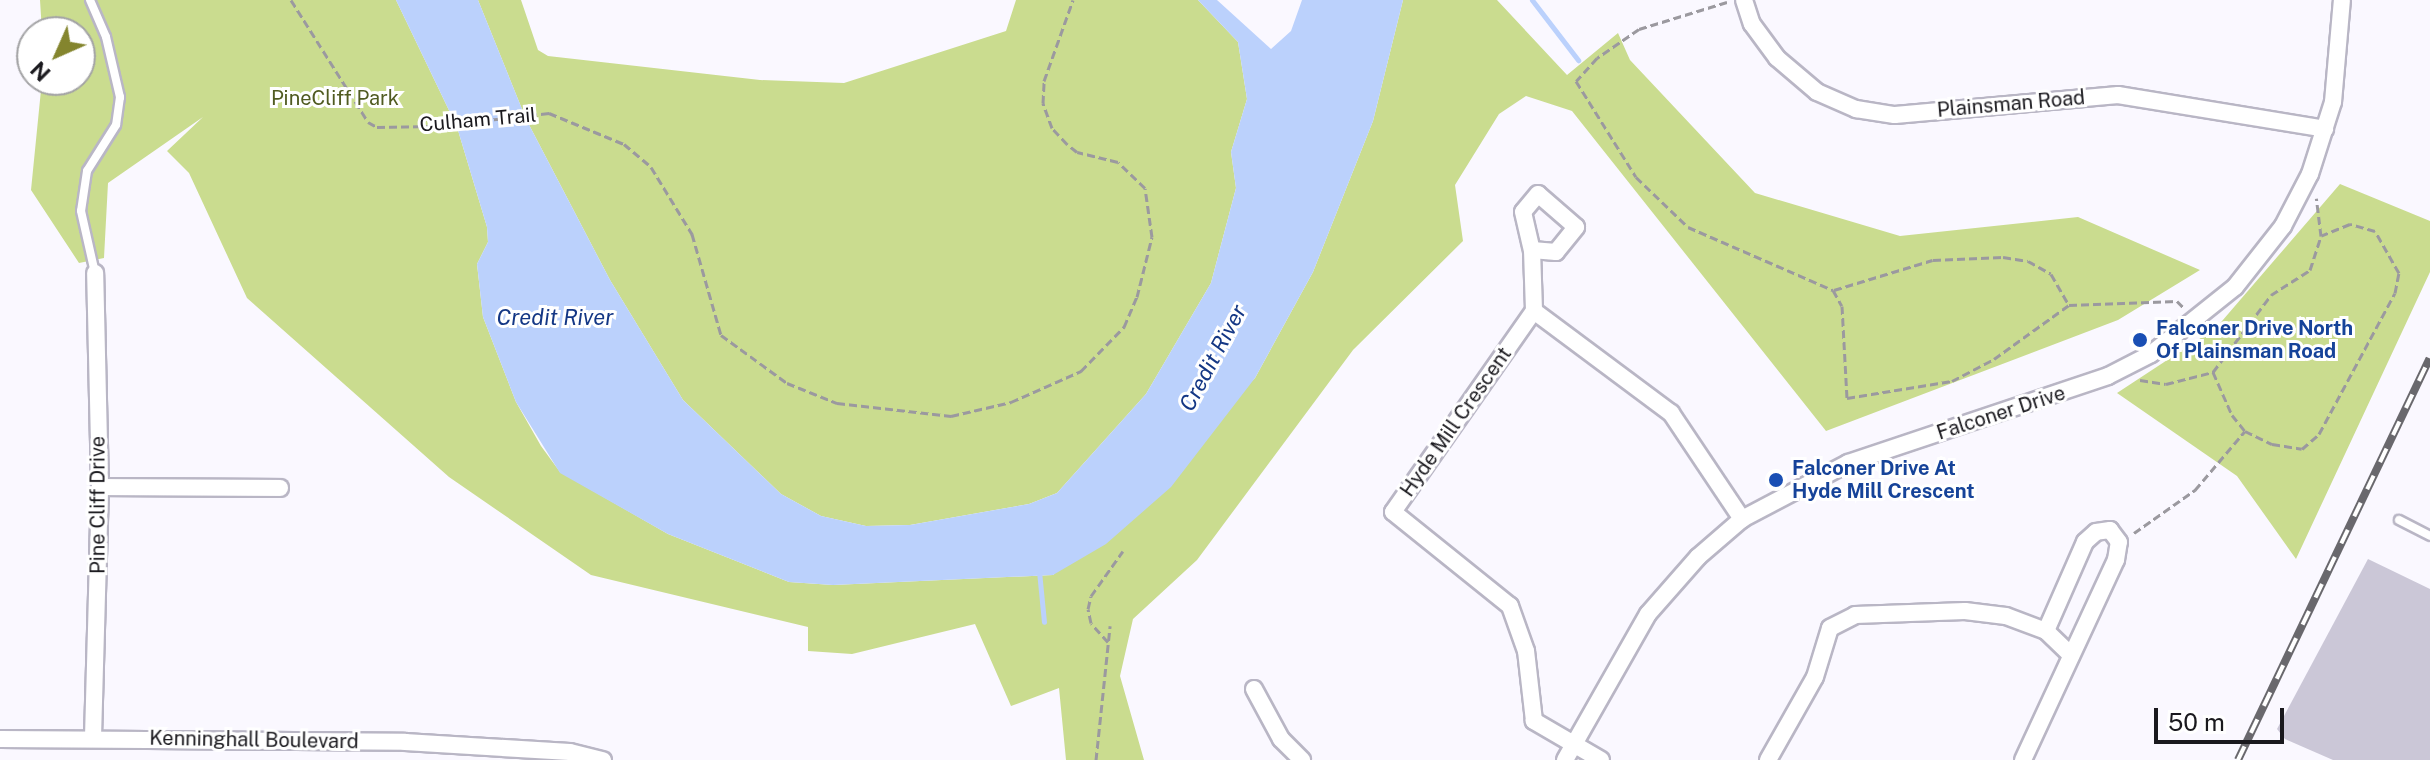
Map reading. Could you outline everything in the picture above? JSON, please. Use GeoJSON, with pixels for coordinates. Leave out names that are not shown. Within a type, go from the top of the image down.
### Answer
{"type":"FeatureCollection","features":[{"type":"Feature","properties":{"kind":"street","name":"Plainsman Road"},"geometry":{"type":"LineString","coordinates":[[1744,0],[1752,24],[1777,58],[1817,92],[1856,109],[1895,115],[2118,95],[2325,129]]}},
{"type":"Feature","properties":{"kind":"street","name":"Falconer Drive"},"geometry":{"type":"LineString","coordinates":[[1569,752],[1648,614],[1698,557],[1742,519],[1848,463],[2108,376],[2197,321],[2260,258],[2310,174],[2325,129],[2340,64],[2342,0]]}},
{"type":"Feature","properties":{"kind":"street"},"geometry":{"type":"LineString","coordinates":[[1532,250],[1534,311],[1671,413],[1742,519]]}},
{"type":"Feature","properties":{"kind":"street","name":"Pine Cliff Drive"},"geometry":{"type":"LineString","coordinates":[[93,737],[100,487],[95,273]]}},
{"type":"Feature","properties":{"kind":"street","name":"Hyde Mill Crescent"},"geometry":{"type":"LineString","coordinates":[[1534,311],[1393,512],[1510,606],[1526,651],[1534,721],[1569,752]]}},
{"type":"Feature","properties":{"kind":"street"},"geometry":{"type":"LineString","coordinates":[[100,487],[280,488]]}},
{"type":"Feature","properties":{"kind":"street"},"geometry":{"type":"LineString","coordinates":[[2023,760],[2101,598],[2119,542],[2110,530],[2096,532],[2085,542],[2046,631]]}},
{"type":"Feature","properties":{"kind":"street"},"geometry":{"type":"LineString","coordinates":[[1768,760],[1815,677],[1830,628],[1855,615],[1965,611],[2006,616],[2046,631],[2071,655]]}},
{"type":"Feature","properties":{"kind":"street"},"geometry":{"type":"LineString","coordinates":[[1254,689],[1281,739],[1302,760]]}},
{"type":"Feature","properties":{"kind":"street","name":"Kenninghall Boulevard"},"geometry":{"type":"LineString","coordinates":[[0,739],[93,737],[405,742],[570,752],[603,760]]}},
{"type":"Feature","properties":{"kind":"street"},"geometry":{"type":"LineString","coordinates":[[1569,752],[1601,760]]}},
{"type":"Feature","properties":{"kind":"lane"},"geometry":{"type":"LineString","coordinates":[[90,0],[106,37],[120,97],[116,125],[87,171],[81,211],[95,273]]}},
{"type":"Feature","properties":{"kind":"lane"},"geometry":{"type":"LineString","coordinates":[[2399,520],[2430,536]]}},
{"type":"Feature","properties":{"kind":"path","name":"Culham Trail"},"geometry":{"type":"LineString","coordinates":[[291,0],[368,122],[377,127],[434,126],[549,113],[624,144],[651,167],[692,234],[721,335],[745,355],[787,383],[837,403],[951,416],[1011,402],[1081,371],[1124,327],[1137,297],[1152,237],[1145,188],[1118,162],[1077,152],[1067,144],[1052,128],[1043,103],[1044,81],[1073,0]]}},
{"type":"Feature","properties":{"kind":"path"},"geometry":{"type":"LineString","coordinates":[[1734,0],[1639,29],[1597,58],[1576,81],[1636,177],[1688,227],[1833,290],[1842,306],[1847,398],[1952,381],[2069,305],[2177,301],[2197,321]]}},
{"type":"Feature","properties":{"kind":"path"},"geometry":{"type":"LineString","coordinates":[[2137,380],[2166,384],[2213,372],[2271,295],[2310,270],[2321,236],[2310,174]]}},
{"type":"Feature","properties":{"kind":"path"},"geometry":{"type":"LineString","coordinates":[[2213,372],[2232,415],[2245,431],[2272,444],[2302,449],[2319,434],[2395,293],[2399,273],[2375,231],[2350,224],[2321,236]]}},
{"type":"Feature","properties":{"kind":"path"},"geometry":{"type":"LineString","coordinates":[[1833,290],[1933,260],[2003,257],[2028,261],[2051,274],[2069,305]]}},
{"type":"Feature","properties":{"kind":"path"},"geometry":{"type":"LineString","coordinates":[[2119,542],[2195,490],[2245,431]]}},
{"type":"Feature","properties":{"kind":"path"},"geometry":{"type":"LineString","coordinates":[[1108,642],[1091,623],[1088,609],[1091,596],[1123,551]]}},
{"type":"Feature","properties":{"kind":"path"},"geometry":{"type":"LineString","coordinates":[[1096,760],[1110,626]]}},
{"type":"Feature","properties":{"kind":"green space","name":"PineCliff Park"},"geometry":{"type":"Polygon","coordinates":[[[40,0],[396,0],[457,127],[487,227],[488,242],[477,264],[483,317],[516,402],[541,446],[560,472],[668,534],[789,582],[833,585],[1053,575],[1255,378],[1313,272],[1373,121],[1403,0],[1497,0],[1567,75],[1618,33],[1630,60],[1755,193],[1900,236],[2078,217],[2200,270],[2118,320],[1826,431],[1572,111],[1526,96],[1499,114],[1455,185],[1463,241],[1353,350],[1197,560],[1133,619],[1120,676],[1144,760],[1066,760],[1059,688],[1011,706],[975,624],[852,654],[808,651],[808,627],[591,575],[449,477],[247,298],[189,173],[167,151],[203,117],[108,183],[104,258],[79,263],[31,190],[40,96],[96,96],[96,16],[41,16],[40,0]]]}},
{"type":"Feature","properties":{"kind":"green space"},"geometry":{"type":"Polygon","coordinates":[[[478,0],[521,0],[538,50],[548,56],[760,80],[844,83],[1006,31],[1016,0],[1198,0],[1238,42],[1247,99],[1231,152],[1236,188],[1211,283],[1146,394],[1057,493],[1029,504],[910,525],[866,526],[821,516],[781,494],[683,400],[610,280],[526,119],[478,0]]]}},
{"type":"Feature","properties":{"kind":"green space"},"geometry":{"type":"Polygon","coordinates":[[[2340,184],[2430,221],[2430,272],[2296,559],[2237,476],[2117,393],[2216,328],[2340,184]]]}},
{"type":"Feature","properties":{"kind":"water","name":"Credit River"},"geometry":{"type":"Polygon","coordinates":[[[396,0],[478,0],[526,119],[610,280],[683,400],[781,494],[821,516],[866,526],[910,525],[1029,504],[1057,493],[1146,394],[1211,283],[1236,188],[1231,152],[1247,99],[1238,42],[1198,0],[1217,0],[1271,49],[1291,31],[1302,0],[1403,0],[1373,121],[1313,272],[1255,378],[1171,487],[1106,544],[1053,575],[833,585],[789,582],[668,534],[560,473],[516,402],[483,317],[477,264],[488,242],[487,227],[457,127],[396,0]]]}},
{"type":"Feature","properties":{"kind":"building"},"geometry":{"type":"Polygon","coordinates":[[[2368,559],[2430,589],[2430,760],[2333,760],[2285,739],[2277,729],[2368,559]]]}},
{"type":"Feature","properties":{"kind":"waterway"},"geometry":{"type":"LineString","coordinates":[[1532,0],[1578,60]]}},
{"type":"Feature","properties":{"kind":"waterway"},"geometry":{"type":"LineString","coordinates":[[1039,571],[1044,622]]}},
{"type":"Feature","properties":{"kind":"railway"},"geometry":{"type":"LineString","coordinates":[[2238,760],[2430,358]]}},
{"type":"Feature","properties":{"kind":"place","name":"Falconer Drive North Of Plainsman Road"},"geometry":{"type":"Point","coordinates":[2140,340]}},
{"type":"Feature","properties":{"kind":"place","name":"Falconer Drive At Hyde Mill Crescent"},"geometry":{"type":"Point","coordinates":[1776,480]}}]}
